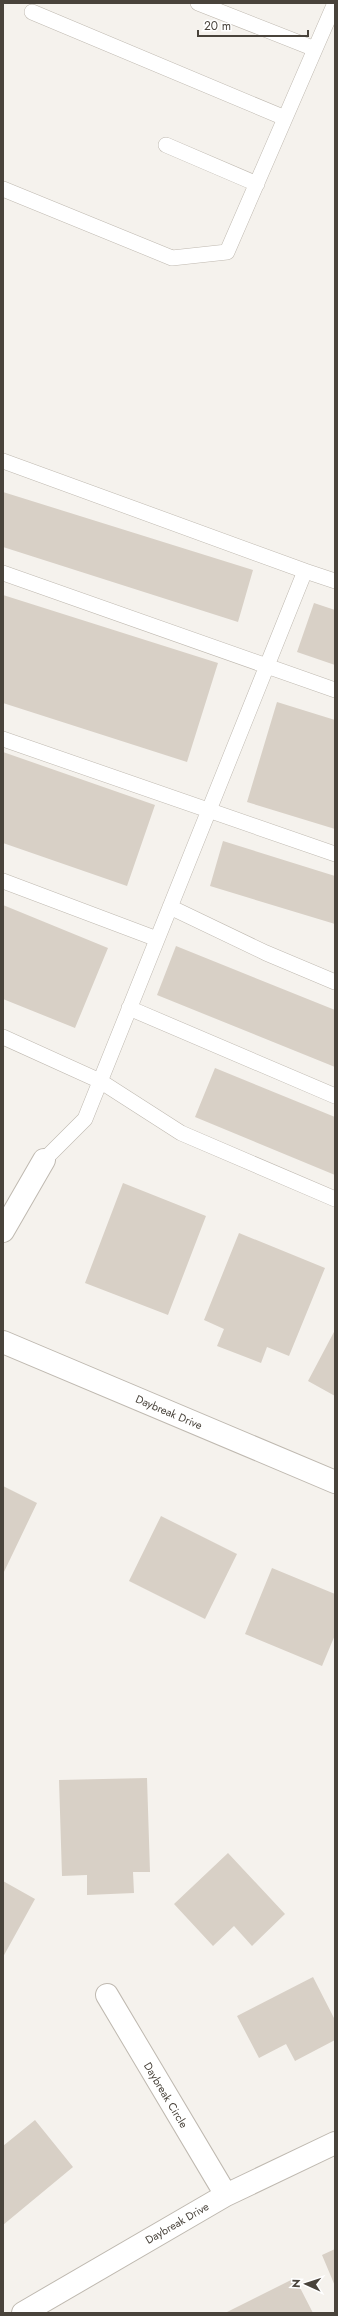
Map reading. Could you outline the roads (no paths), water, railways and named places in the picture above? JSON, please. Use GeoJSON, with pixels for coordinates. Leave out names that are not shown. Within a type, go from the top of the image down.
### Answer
{"type":"FeatureCollection","features":[{"type":"Feature","properties":{"kind":"street"},"geometry":{"type":"LineString","coordinates":[[3,1231],[44,1160]]}},
{"type":"Feature","properties":{"kind":"street","name":"Daybreak Drive"},"geometry":{"type":"LineString","coordinates":[[3,1342],[335,1482]]}},
{"type":"Feature","properties":{"kind":"street","name":"Daybreak Circle"},"geometry":{"type":"LineString","coordinates":[[106,1995],[226,2195]]}},
{"type":"Feature","properties":{"kind":"street","name":"Daybreak Drive"},"geometry":{"type":"LineString","coordinates":[[23,2313],[226,2195],[335,2143]]}},
{"type":"Feature","properties":{"kind":"lane"},"geometry":{"type":"LineString","coordinates":[[198,3],[315,49]]}},
{"type":"Feature","properties":{"kind":"lane"},"geometry":{"type":"LineString","coordinates":[[3,189],[172,258],[227,252],[335,3]]}},
{"type":"Feature","properties":{"kind":"lane"},"geometry":{"type":"LineString","coordinates":[[32,12],[285,118]]}},
{"type":"Feature","properties":{"kind":"lane"},"geometry":{"type":"LineString","coordinates":[[166,145],[256,184]]}},
{"type":"Feature","properties":{"kind":"lane"},"geometry":{"type":"LineString","coordinates":[[3,461],[335,582]]}},
{"type":"Feature","properties":{"kind":"lane"},"geometry":{"type":"LineString","coordinates":[[44,1160],[84,1119],[268,666],[305,570]]}},
{"type":"Feature","properties":{"kind":"lane"},"geometry":{"type":"LineString","coordinates":[[3,573],[335,690]]}},
{"type":"Feature","properties":{"kind":"lane"},"geometry":{"type":"LineString","coordinates":[[3,739],[335,854]]}},
{"type":"Feature","properties":{"kind":"lane"},"geometry":{"type":"LineString","coordinates":[[3,881],[157,939]]}},
{"type":"Feature","properties":{"kind":"lane"},"geometry":{"type":"LineString","coordinates":[[170,907],[266,953],[335,982]]}},
{"type":"Feature","properties":{"kind":"lane"},"geometry":{"type":"LineString","coordinates":[[129,1008],[335,1096]]}},
{"type":"Feature","properties":{"kind":"lane"},"geometry":{"type":"LineString","coordinates":[[3,1037],[100,1081],[181,1133],[335,1199]]}}]}
